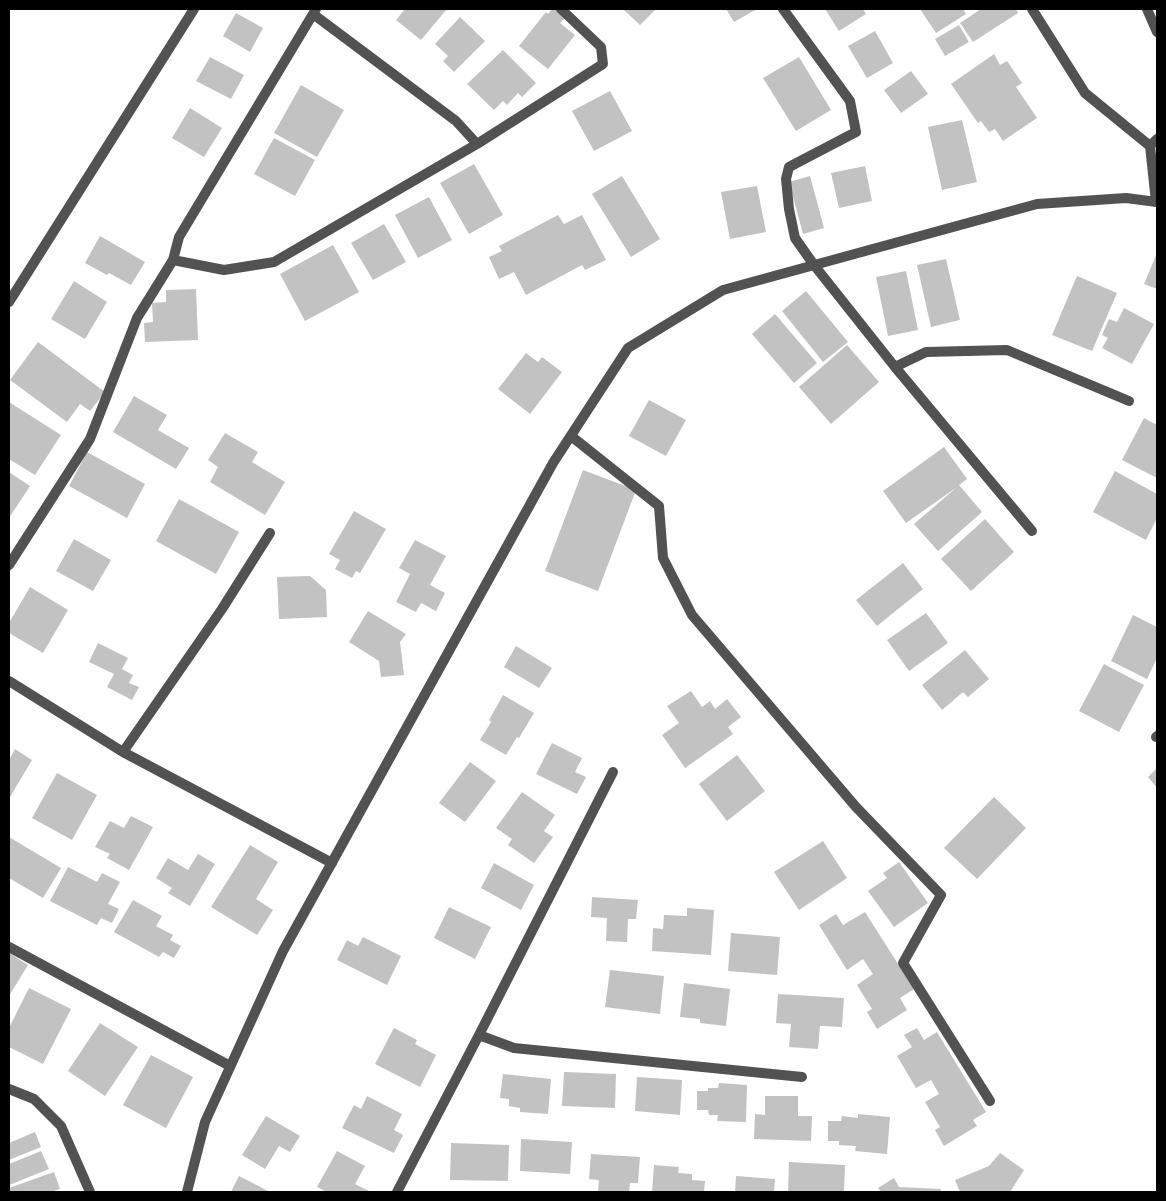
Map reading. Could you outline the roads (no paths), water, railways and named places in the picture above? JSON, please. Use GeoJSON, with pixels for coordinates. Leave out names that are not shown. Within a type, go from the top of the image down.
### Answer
{"type":"FeatureCollection","features":[{"type":"Feature","properties":{"kind":"street"},"geometry":{"type":"LineString","coordinates":[[9,302],[194,9]]}},
{"type":"Feature","properties":{"kind":"street"},"geometry":{"type":"LineString","coordinates":[[172,260],[224,270],[274,262],[477,144],[603,64],[601,47],[561,9]]}},
{"type":"Feature","properties":{"kind":"street"},"geometry":{"type":"LineString","coordinates":[[783,9],[850,101],[856,132],[789,167],[786,179],[789,209],[795,238],[814,265],[895,366],[1032,531]]}},
{"type":"Feature","properties":{"kind":"street"},"geometry":{"type":"LineString","coordinates":[[186,1192],[205,1122],[282,951],[549,471],[628,348],[723,290],[1037,204],[1126,198],[1157,202],[1154,142],[1085,93],[1032,9]]}},
{"type":"Feature","properties":{"kind":"street"},"geometry":{"type":"LineString","coordinates":[[1148,9],[1157,32]]}},
{"type":"Feature","properties":{"kind":"street"},"geometry":{"type":"LineString","coordinates":[[9,565],[90,439],[137,318],[172,260],[179,237],[315,12],[456,121],[477,144]]}},
{"type":"Feature","properties":{"kind":"street"},"geometry":{"type":"LineString","coordinates":[[895,366],[926,352],[1007,350],[1129,401]]}},
{"type":"Feature","properties":{"kind":"street"},"geometry":{"type":"LineString","coordinates":[[571,436],[659,506],[663,558],[692,615],[856,807],[941,895],[903,964],[990,1101]]}},
{"type":"Feature","properties":{"kind":"street"},"geometry":{"type":"LineString","coordinates":[[123,752],[222,609],[270,533]]}},
{"type":"Feature","properties":{"kind":"street"},"geometry":{"type":"LineString","coordinates":[[9,680],[123,752],[332,862]]}},
{"type":"Feature","properties":{"kind":"street"},"geometry":{"type":"LineString","coordinates":[[397,1192],[613,772]]}},
{"type":"Feature","properties":{"kind":"street"},"geometry":{"type":"LineString","coordinates":[[9,948],[230,1066]]}},
{"type":"Feature","properties":{"kind":"street"},"geometry":{"type":"LineString","coordinates":[[479,1035],[514,1048],[802,1076]]}},
{"type":"Feature","properties":{"kind":"street"},"geometry":{"type":"LineString","coordinates":[[9,1089],[34,1099],[61,1126],[90,1192]]}}]}
